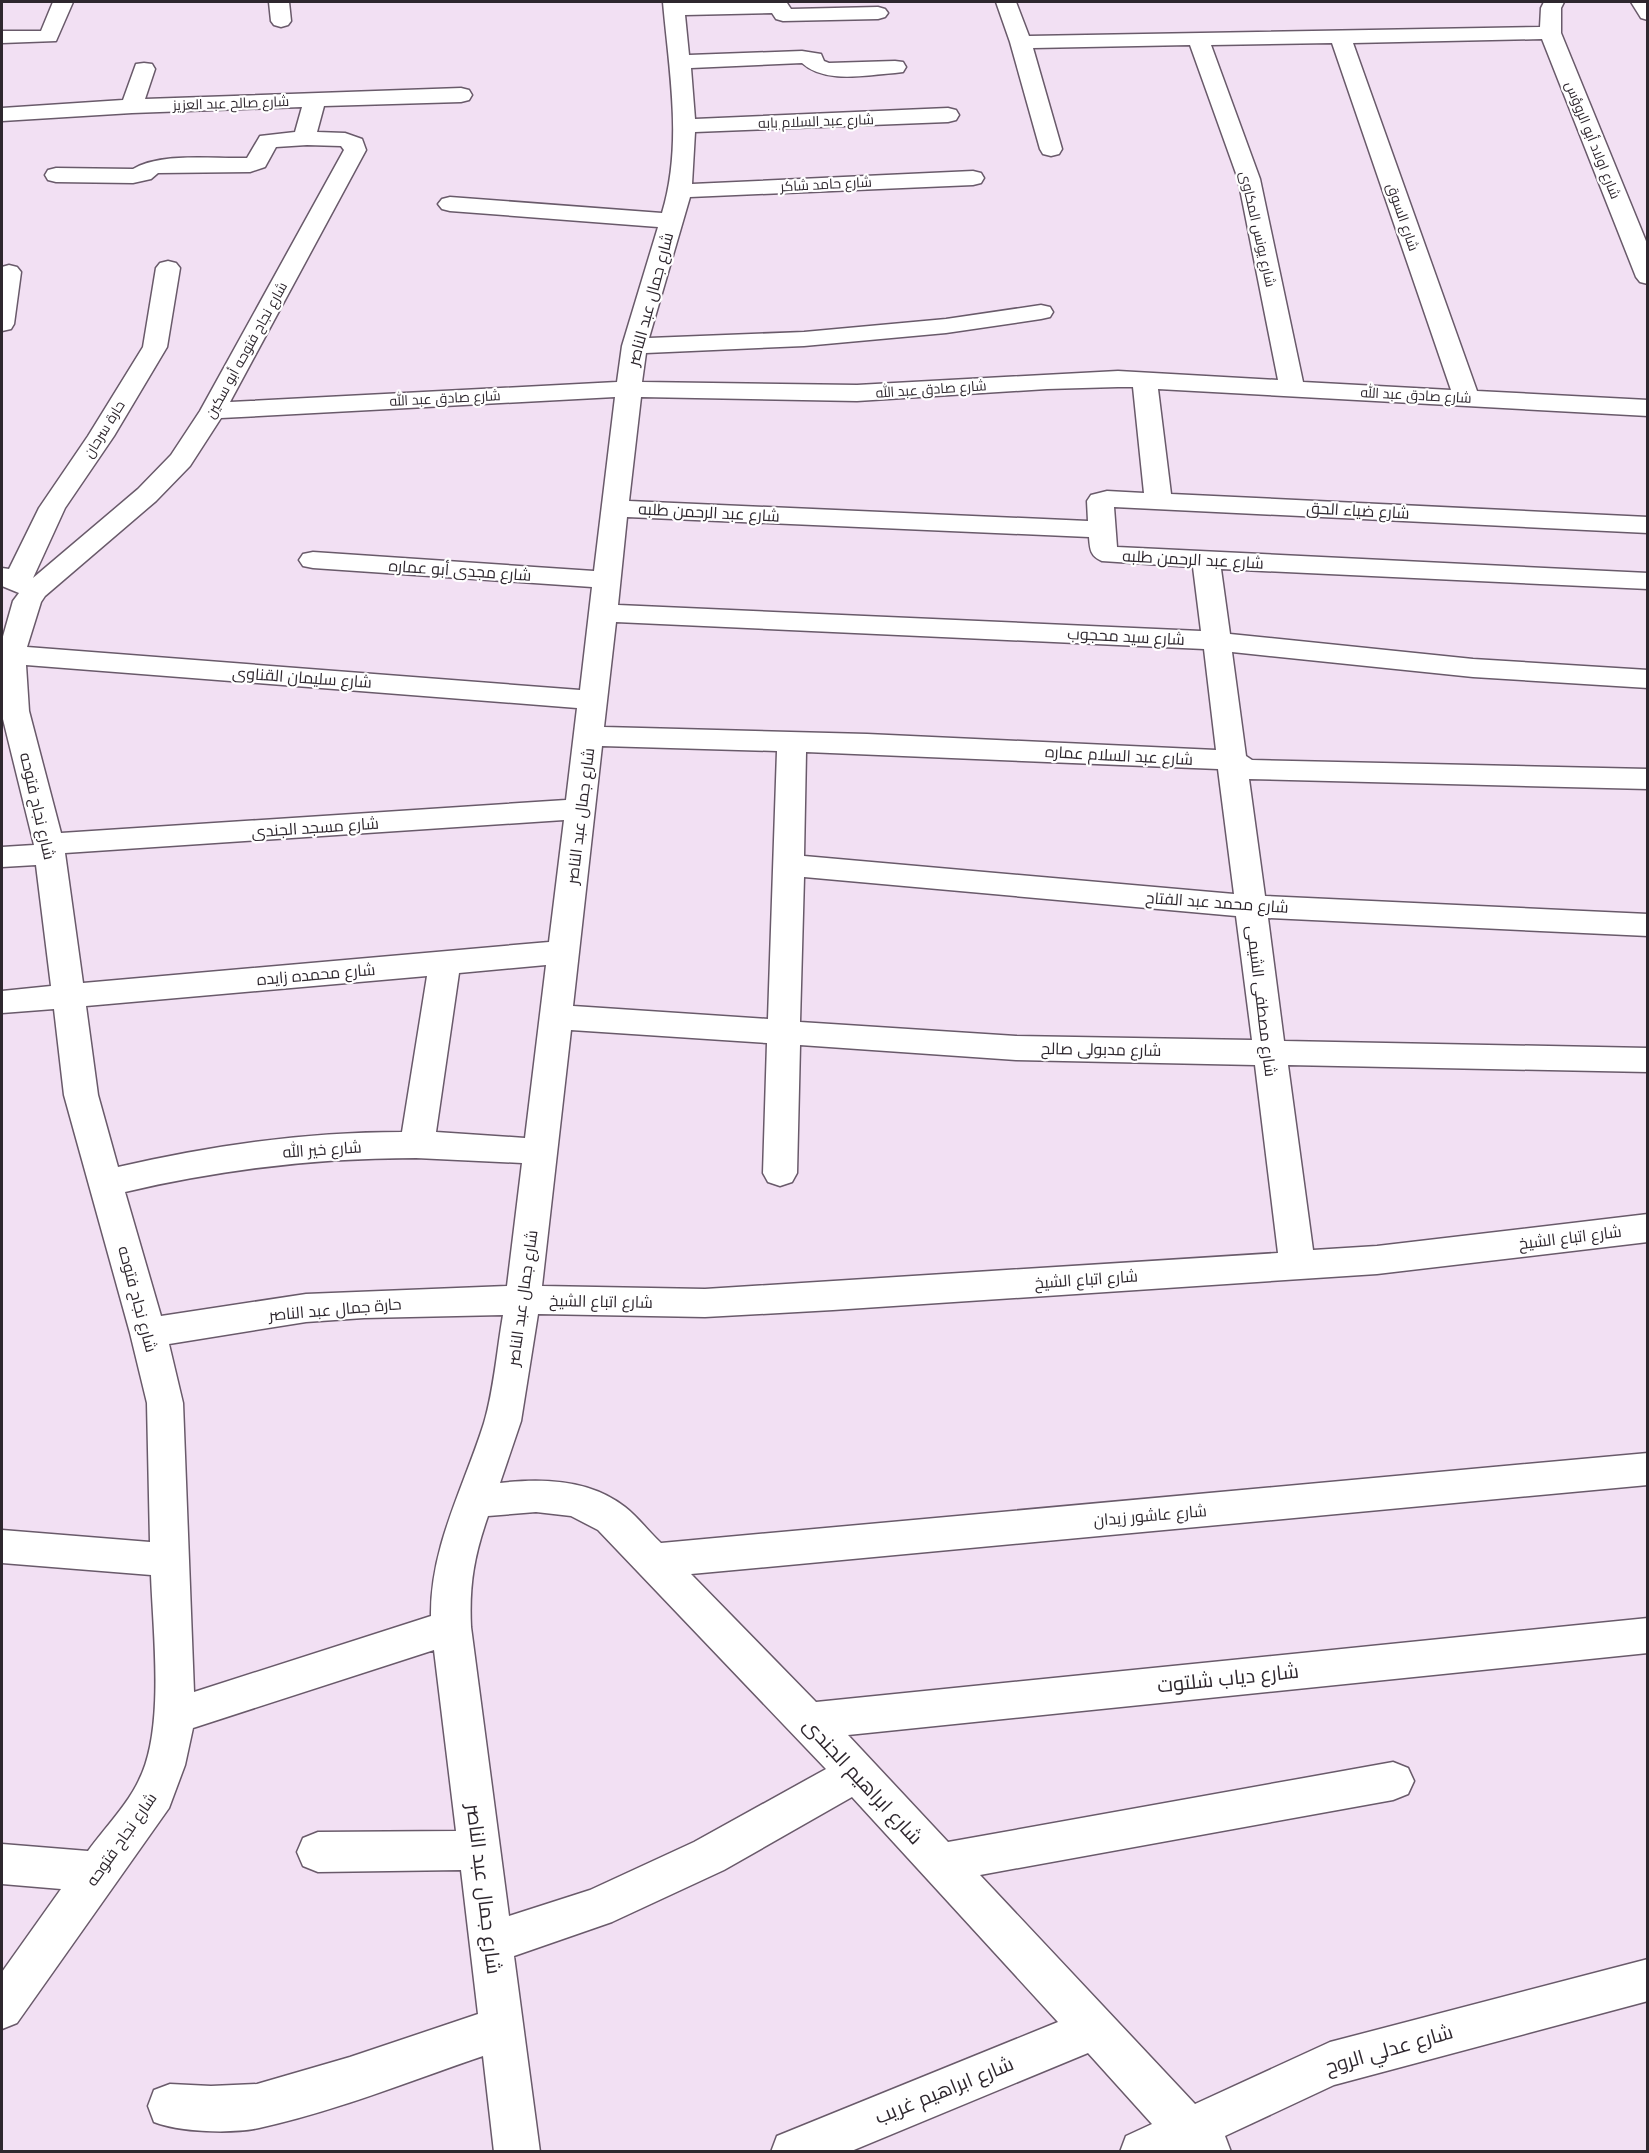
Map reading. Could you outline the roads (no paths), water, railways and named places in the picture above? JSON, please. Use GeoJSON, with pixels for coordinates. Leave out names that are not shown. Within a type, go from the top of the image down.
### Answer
{"type":"FeatureCollection","features":[{"type":"Feature","properties":{"kind":"street"},"geometry":{"type":"LineString","coordinates":[[2,37],[49,36],[63,2]]}},
{"type":"Feature","properties":{"kind":"street"},"geometry":{"type":"LineString","coordinates":[[1006,2],[1021,42],[1051,149]]}},
{"type":"Feature","properties":{"kind":"street","name":"شارع اولاد أبو الروؤس"},"geometry":{"type":"LineString","coordinates":[[1554,2],[1551,8],[1550,33],[1647,277]]}},
{"type":"Feature","properties":{"kind":"street"},"geometry":{"type":"LineString","coordinates":[[1641,2],[1647,14]]}},
{"type":"Feature","properties":{"kind":"street"},"geometry":{"type":"LineString","coordinates":[[673,5],[780,7],[783,15],[878,13]]}},
{"type":"Feature","properties":{"kind":"street","name":"شارع جمال عبد الناصر"},"geometry":{"type":"LineString","coordinates":[[518,2151],[451,1627],[450,1590],[459,1544],[503,1421],[523,1300],[634,346],[675,206],[684,165],[684,126],[673,5]]}},
{"type":"Feature","properties":{"kind":"street"},"geometry":{"type":"LineString","coordinates":[[1021,42],[1550,33]]}},
{"type":"Feature","properties":{"kind":"street","name":"شارع السوق"},"geometry":{"type":"LineString","coordinates":[[1340,36],[1467,398]]}},
{"type":"Feature","properties":{"kind":"street","name":"شارع يونس المكاوى"},"geometry":{"type":"LineString","coordinates":[[1198,39],[1249,179],[1292,389]]}},
{"type":"Feature","properties":{"kind":"street"},"geometry":{"type":"LineString","coordinates":[[678,62],[802,57],[813,59],[815,65],[826,70],[895,67]]}},
{"type":"Feature","properties":{"kind":"street"},"geometry":{"type":"LineString","coordinates":[[132,106],[144,69]]}},
{"type":"Feature","properties":{"kind":"street","name":"شارع صالح عبد العزيز"},"geometry":{"type":"LineString","coordinates":[[2,114],[132,106],[461,95]]}},
{"type":"Feature","properties":{"kind":"street"},"geometry":{"type":"LineString","coordinates":[[56,175],[139,175],[155,166],[250,165],[259,161],[267,141],[307,138],[305,136],[315,99]]}},
{"type":"Feature","properties":{"kind":"street","name":"شارع عبد السلام بابه"},"geometry":{"type":"LineString","coordinates":[[684,126],[948,115]]}},
{"type":"Feature","properties":{"kind":"street","name":"شارع نجاح فتوحه أبو سكين"},"geometry":{"type":"LineString","coordinates":[[18,583],[147,495],[181,460],[213,411],[355,147],[345,140],[307,138]]}},
{"type":"Feature","properties":{"kind":"street","name":"شارع حامد شاكر"},"geometry":{"type":"LineString","coordinates":[[450,204],[675,206],[973,178]]}},
{"type":"Feature","properties":{"kind":"street","name":"حارة سرحان"},"geometry":{"type":"LineString","coordinates":[[18,583],[52,508],[101,436],[155,347],[168,267]]}},
{"type":"Feature","properties":{"kind":"street"},"geometry":{"type":"LineString","coordinates":[[2,324],[9,272]]}},
{"type":"Feature","properties":{"kind":"street"},"geometry":{"type":"LineString","coordinates":[[634,346],[804,339],[946,326],[1041,312]]}},
{"type":"Feature","properties":{"kind":"street","name":"شارع صادق عبد الله"},"geometry":{"type":"LineString","coordinates":[[213,411],[629,389],[868,393],[1047,381],[1145,381],[1647,408]]}},
{"type":"Feature","properties":{"kind":"street"},"geometry":{"type":"LineString","coordinates":[[1145,381],[1158,500]]}},
{"type":"Feature","properties":{"kind":"street","name":"شارع ضياء الحق"},"geometry":{"type":"LineString","coordinates":[[1102,532],[1100,501],[1103,499],[1647,525]]}},
{"type":"Feature","properties":{"kind":"street","name":"شارع عبد الرحمن طلبه"},"geometry":{"type":"LineString","coordinates":[[615,508],[1093,529],[1102,532],[1104,552],[1112,555],[1647,581]]}},
{"type":"Feature","properties":{"kind":"street","name":"شارع مصطفى الشيمى"},"geometry":{"type":"LineString","coordinates":[[1206,559],[1297,1265]]}},
{"type":"Feature","properties":{"kind":"street","name":"شارع مجدى أبو عماره"},"geometry":{"type":"LineString","coordinates":[[313,560],[607,580]]}},
{"type":"Feature","properties":{"kind":"street","name":"شارع نجاح فتوحه"},"geometry":{"type":"LineString","coordinates":[[2,2008],[154,1794],[167,1763],[175,1716],[165,1403],[148,1333],[81,1095],[50,849],[8,711],[11,655],[27,601],[18,583]]}},
{"type":"Feature","properties":{"kind":"street","name":"شارع سيد محجوب"},"geometry":{"type":"LineString","coordinates":[[603,613],[1182,638],[1473,668],[1647,679]]}},
{"type":"Feature","properties":{"kind":"street","name":"شارع سليمان القناوى"},"geometry":{"type":"LineString","coordinates":[[11,655],[593,700]]}},
{"type":"Feature","properties":{"kind":"street","name":"شارع عبد السلام عماره"},"geometry":{"type":"LineString","coordinates":[[589,736],[1231,760],[1246,769],[1259,770],[1647,778]]}},
{"type":"Feature","properties":{"kind":"street"},"geometry":{"type":"LineString","coordinates":[[780,1173],[792,742]]}},
{"type":"Feature","properties":{"kind":"street","name":"شارع مسجد الجندى"},"geometry":{"type":"LineString","coordinates":[[2,857],[50,849],[581,810]]}},
{"type":"Feature","properties":{"kind":"street","name":"شارع محمد عبد الفتاح"},"geometry":{"type":"LineString","coordinates":[[788,865],[1250,906],[1647,925]]}},
{"type":"Feature","properties":{"kind":"street","name":"شارع محمده زايده"},"geometry":{"type":"LineString","coordinates":[[2,1002],[564,952]]}},
{"type":"Feature","properties":{"kind":"street"},"geometry":{"type":"LineString","coordinates":[[417,1144],[445,962]]}},
{"type":"Feature","properties":{"kind":"street","name":"شارع مدبولى صالح"},"geometry":{"type":"LineString","coordinates":[[556,1017],[1016,1048],[1647,1060]]}},
{"type":"Feature","properties":{"kind":"street","name":"شارع خير الله"},"geometry":{"type":"LineString","coordinates":[[106,1183],[210,1160],[315,1148],[417,1144],[479,1146],[541,1152]]}},
{"type":"Feature","properties":{"kind":"street","name":"شارع اتباع الشيخ"},"geometry":{"type":"LineString","coordinates":[[523,1300],[705,1303],[1377,1260],[1647,1228]]}},
{"type":"Feature","properties":{"kind":"street","name":"حارة جمال عبد الناصر"},"geometry":{"type":"LineString","coordinates":[[148,1333],[306,1308],[364,1304],[523,1300]]}},
{"type":"Feature","properties":{"kind":"street","name":"شارع عاشور زيدان"},"geometry":{"type":"LineString","coordinates":[[652,1561],[1647,1469]]}},
{"type":"Feature","properties":{"kind":"street","name":"شارع ابراهيم الجندى"},"geometry":{"type":"LineString","coordinates":[[474,1502],[514,1497],[572,1500],[611,1518],[808,1722],[1199,2141]]}},
{"type":"Feature","properties":{"kind":"street"},"geometry":{"type":"LineString","coordinates":[[2,1547],[171,1560]]}},
{"type":"Feature","properties":{"kind":"street"},"geometry":{"type":"LineString","coordinates":[[175,1716],[451,1627]]}},
{"type":"Feature","properties":{"kind":"street","name":"شارع دياب شلتوت"},"geometry":{"type":"LineString","coordinates":[[808,1722],[1647,1635]]}},
{"type":"Feature","properties":{"kind":"street"},"geometry":{"type":"LineString","coordinates":[[492,1942],[597,1908],[708,1856],[856,1773]]}},
{"type":"Feature","properties":{"kind":"street"},"geometry":{"type":"LineString","coordinates":[[939,1863],[1393,1781]]}},
{"type":"Feature","properties":{"kind":"street"},"geometry":{"type":"LineString","coordinates":[[318,1852],[480,1850]]}},
{"type":"Feature","properties":{"kind":"street"},"geometry":{"type":"LineString","coordinates":[[2,1864],[98,1872]]}},
{"type":"Feature","properties":{"kind":"street","name":"شارع عدلي الروح"},"geometry":{"type":"LineString","coordinates":[[1142,2151],[1199,2141],[1330,2064],[1647,1980]]}},
{"type":"Feature","properties":{"kind":"street"},"geometry":{"type":"LineString","coordinates":[[170,2106],[211,2108],[257,2106],[350,2079],[501,2028]]}},
{"type":"Feature","properties":{"kind":"street","name":"شارع ابراهيم غريب"},"geometry":{"type":"LineString","coordinates":[[794,2151],[1094,2029]]}}]}
